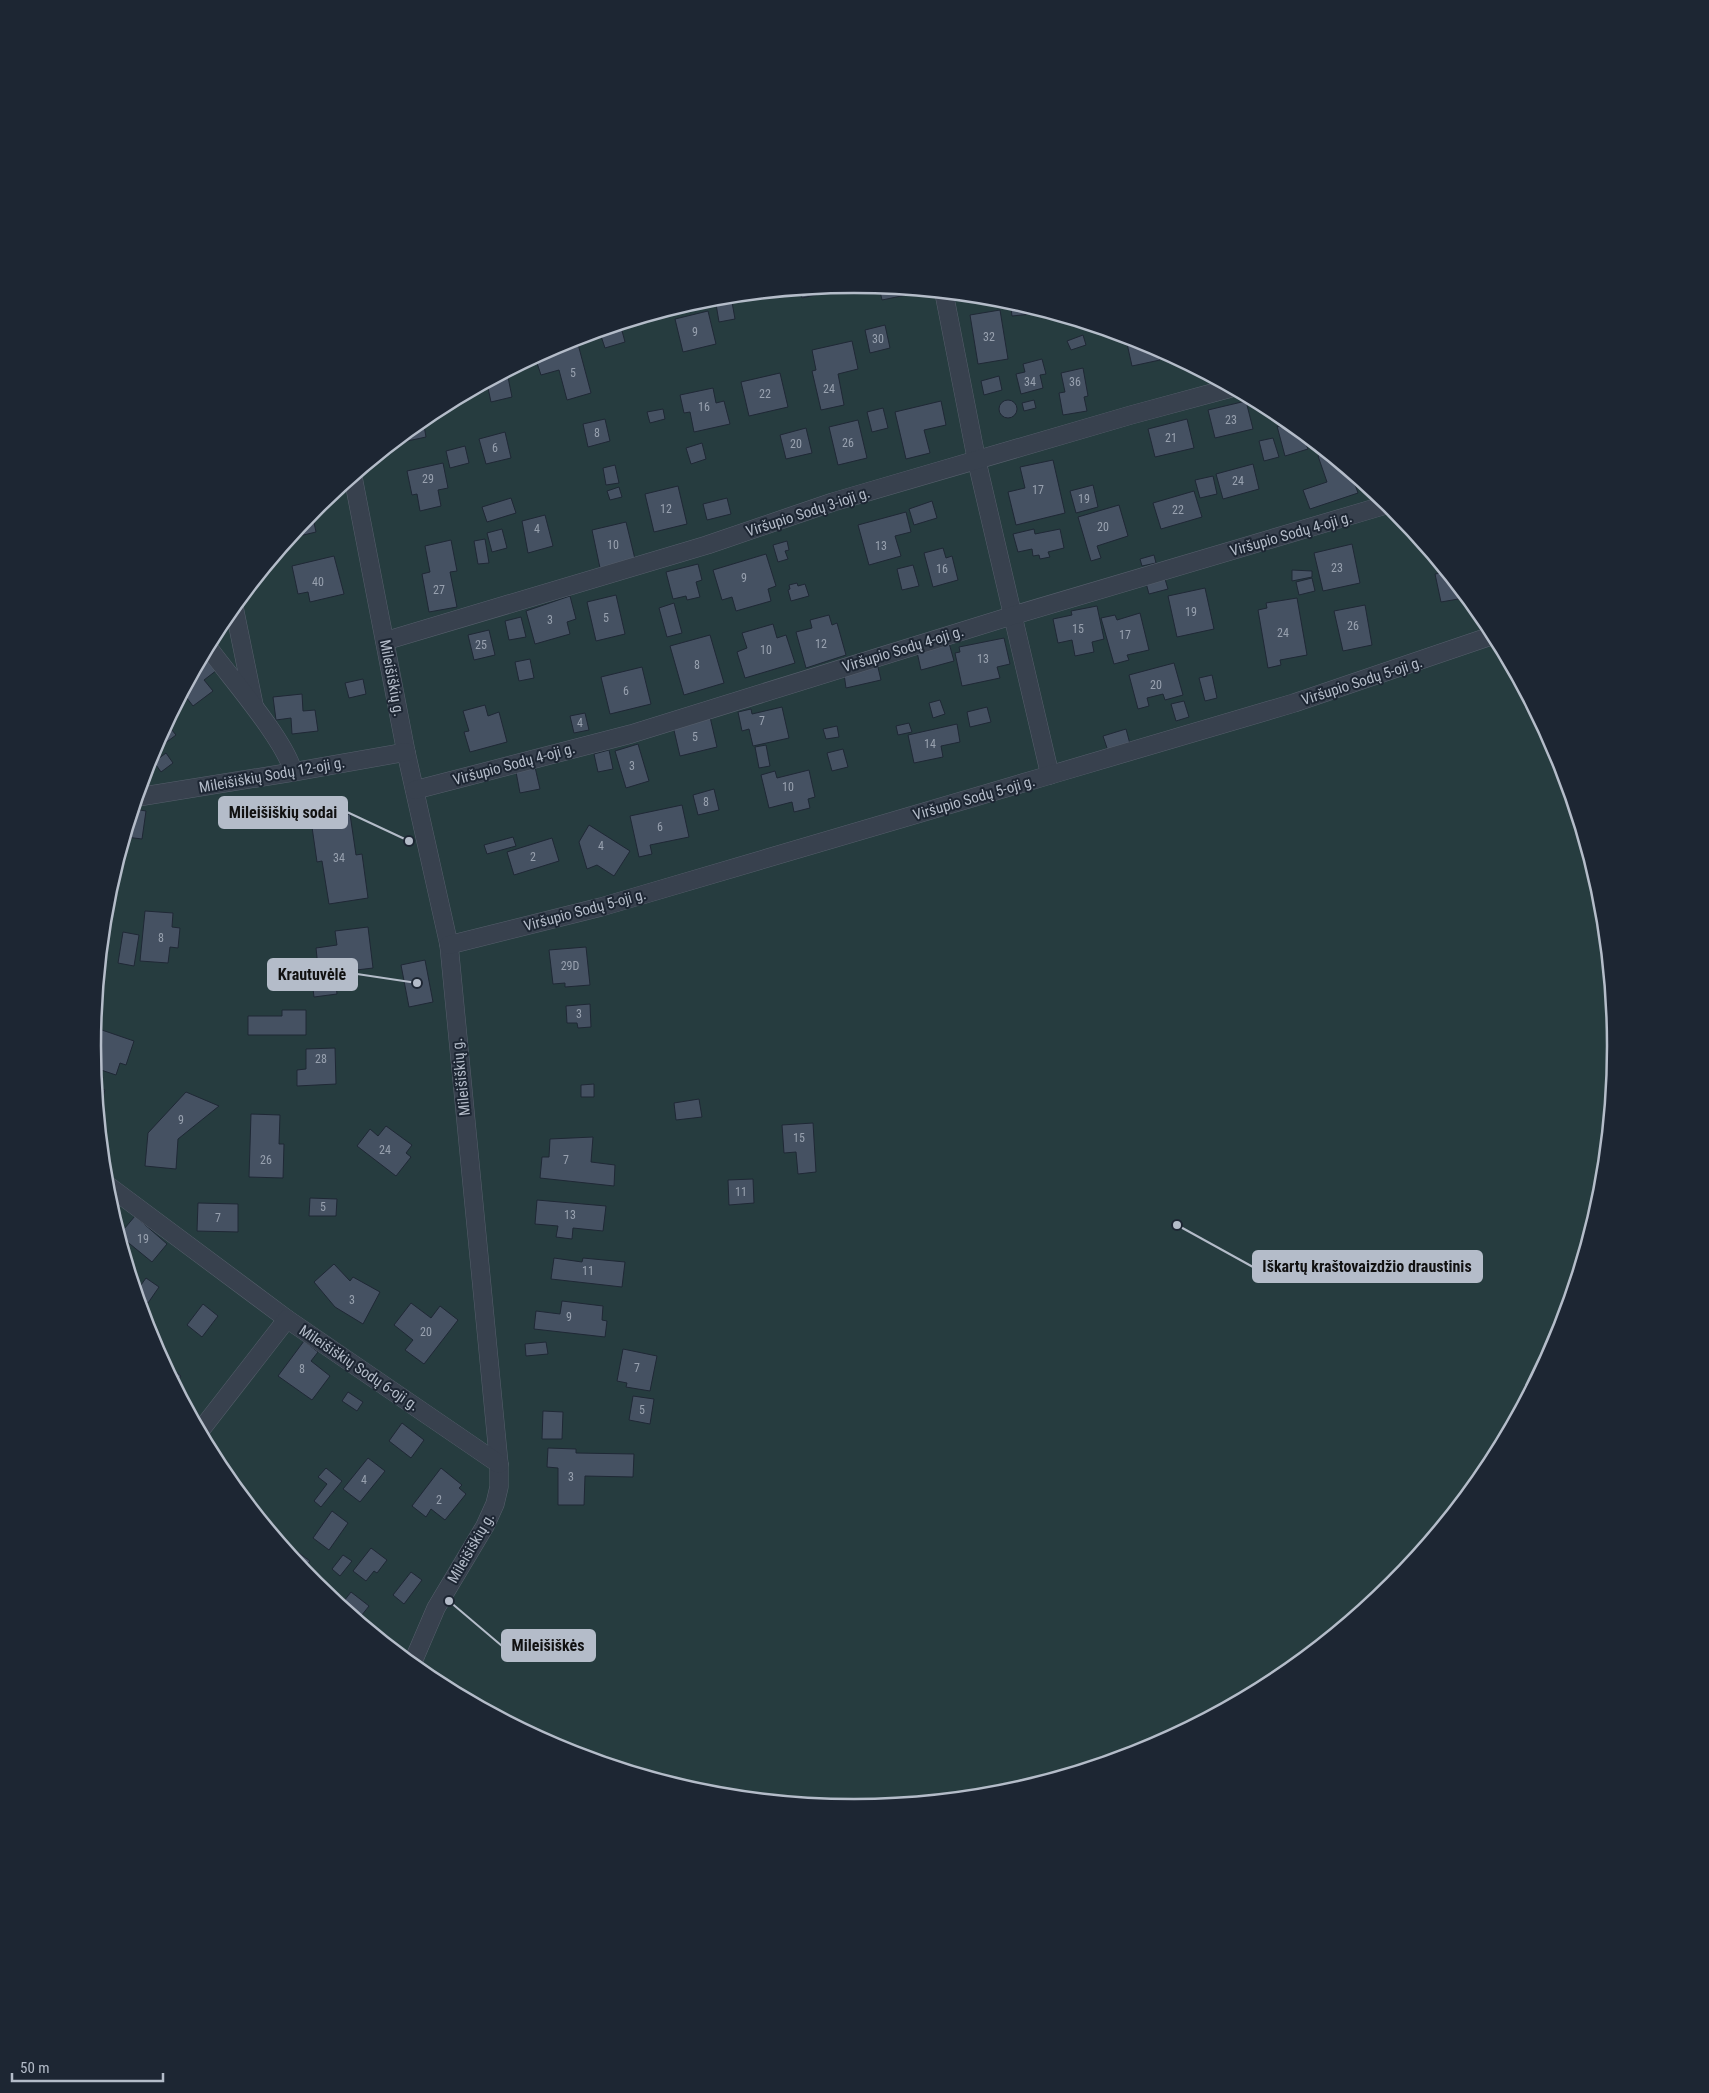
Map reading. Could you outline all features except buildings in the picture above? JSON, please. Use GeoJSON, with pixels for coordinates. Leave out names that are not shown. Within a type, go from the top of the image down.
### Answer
{"type":"FeatureCollection","features":[{"type":"Feature","properties":{"kind":"street"},"geometry":{"type":"LineString","coordinates":[[945,299],[977,462],[1011,616],[1050,775]]}},
{"type":"Feature","properties":{"kind":"street","name":"Viršupio Sodų 3-ioji g."},"geometry":{"type":"LineString","coordinates":[[385,642],[707,545],[833,502],[1224,390]]}},
{"type":"Feature","properties":{"kind":"street","name":"Mileišiškių g."},"geometry":{"type":"LineString","coordinates":[[354,484],[406,752],[449,945],[499,1464],[499,1487],[495,1504],[486,1526],[436,1608],[415,1658]]}},
{"type":"Feature","properties":{"kind":"street","name":"Viršupio Sodų 4-oji g."},"geometry":{"type":"LineString","coordinates":[[415,790],[631,734],[1011,616],[1379,507]]}},
{"type":"Feature","properties":{"kind":"street"},"geometry":{"type":"LineString","coordinates":[[236,617],[254,709]]}},
{"type":"Feature","properties":{"kind":"street","name":"Viršupio Sodų 5-oji g."},"geometry":{"type":"LineString","coordinates":[[449,945],[601,907],[1294,703],[1465,647],[1487,638]]}},
{"type":"Feature","properties":{"kind":"street"},"geometry":{"type":"LineString","coordinates":[[212,654],[291,761],[293,772]]}},
{"type":"Feature","properties":{"kind":"street","name":"Mileišiškių Sodų 12-oji g."},"geometry":{"type":"LineString","coordinates":[[144,796],[406,752]]}},
{"type":"Feature","properties":{"kind":"street"},"geometry":{"type":"LineString","coordinates":[[116,1191],[287,1319]]}},
{"type":"Feature","properties":{"kind":"street","name":"Mileišiškių Sodų 6-oji g."},"geometry":{"type":"LineString","coordinates":[[204,1426],[287,1319],[499,1464]]}},
{"type":"Feature","properties":{"kind":"green space"},"geometry":{"type":"Polygon","coordinates":[[[854,293],[904,295],[953,300],[1049,319],[1097,333],[1188,371],[1231,394],[1273,420],[1351,480],[1421,550],[1452,588],[1481,628],[1507,670],[1530,713],[1568,804],[1582,852],[1601,948],[1606,997],[1608,1047],[1601,1145],[1582,1241],[1568,1289],[1530,1380],[1507,1423],[1481,1465],[1421,1543],[1351,1613],[1313,1644],[1273,1673],[1231,1699],[1188,1722],[1097,1760],[1049,1774],[953,1793],[904,1798],[854,1800],[756,1793],[660,1774],[612,1760],[521,1722],[478,1699],[436,1673],[358,1613],[288,1543],[257,1505],[228,1465],[202,1423],[179,1380],[141,1289],[127,1241],[108,1145],[101,1047],[103,997],[108,948],[127,852],[141,804],[179,713],[202,670],[228,628],[288,550],[358,480],[396,449],[436,420],[478,394],[521,371],[612,333],[660,319],[756,300],[805,295],[854,293]]]}},
{"type":"Feature","properties":{"kind":"place","name":"Mileišiškių sodai"},"geometry":{"type":"Point","coordinates":[409,841]}},
{"type":"Feature","properties":{"kind":"place","name":"Krautuvėlė"},"geometry":{"type":"Point","coordinates":[417,983]}},
{"type":"Feature","properties":{"kind":"place","name":"Iškartų kraštovaizdžio draustinis"},"geometry":{"type":"Point","coordinates":[1177,1225]}},
{"type":"Feature","properties":{"kind":"place","name":"Mileišiškės"},"geometry":{"type":"Point","coordinates":[449,1601]}}]}
